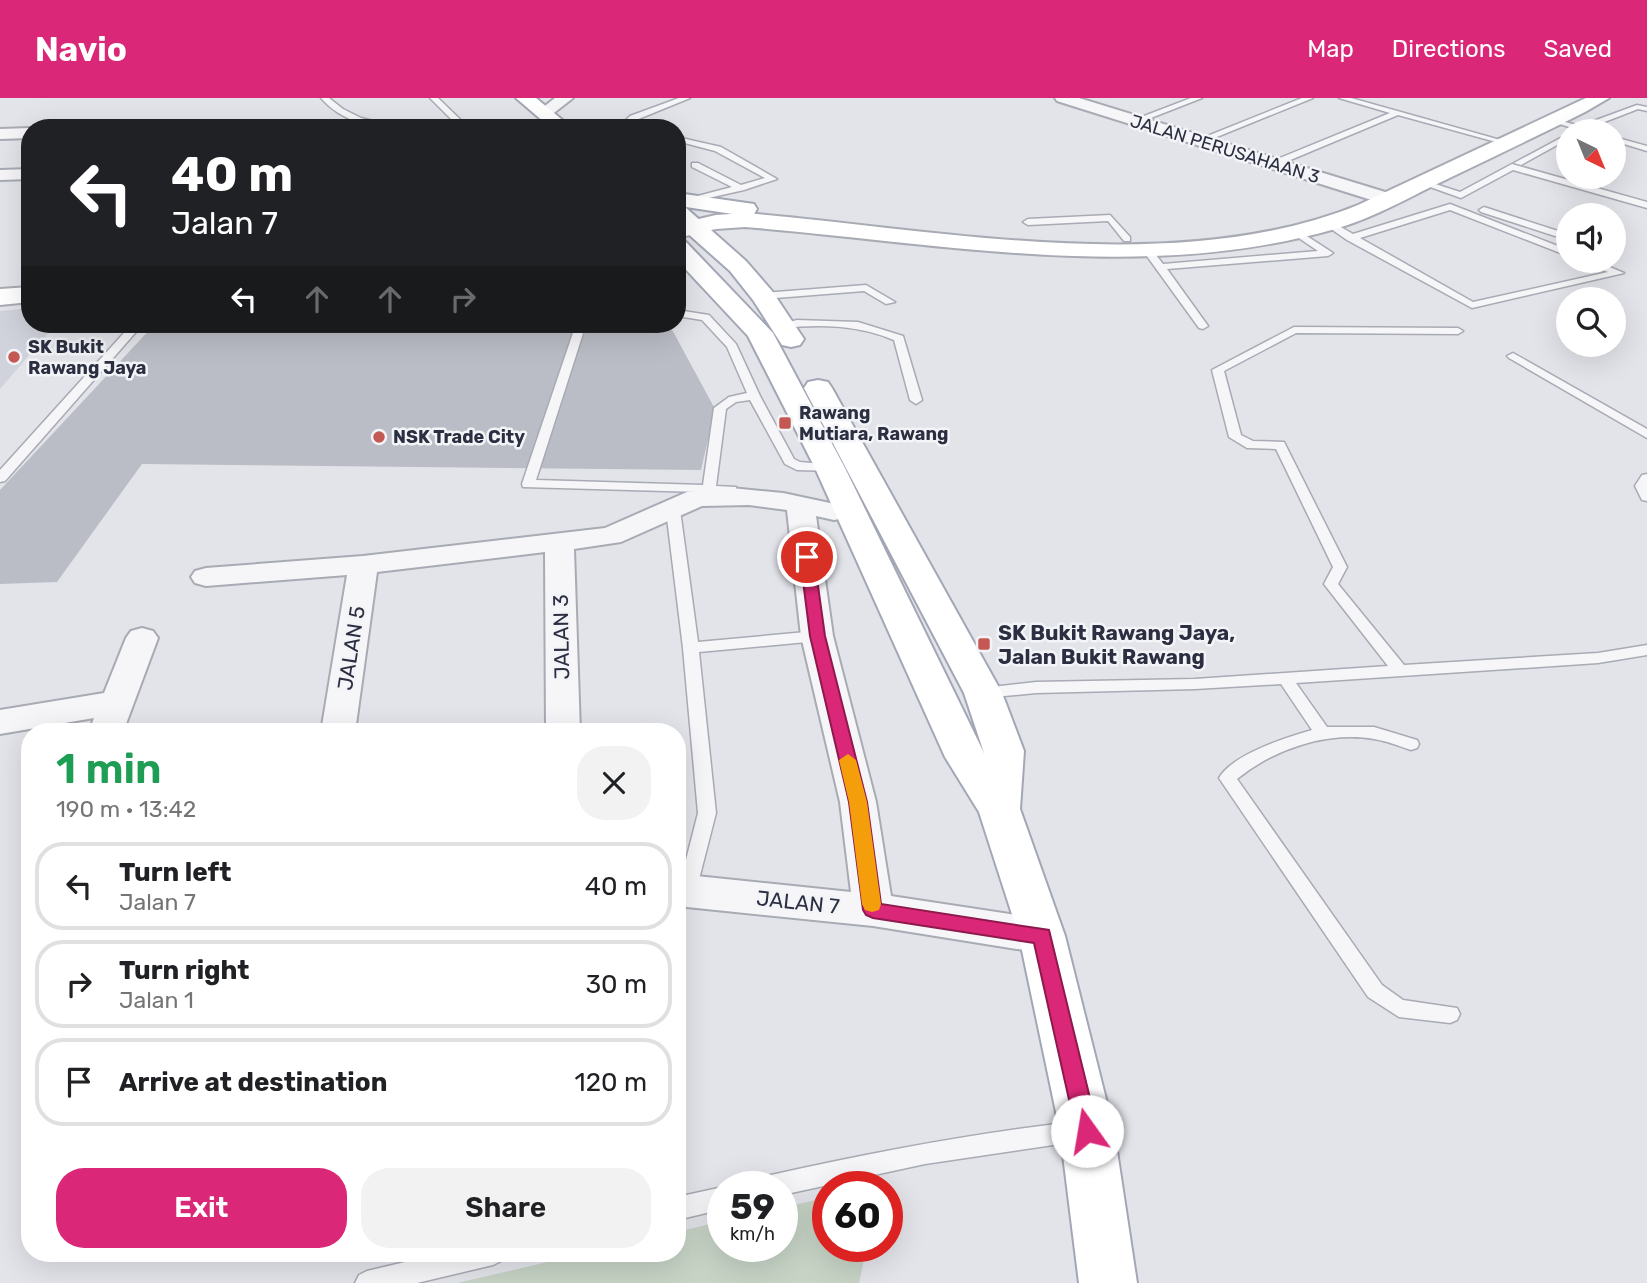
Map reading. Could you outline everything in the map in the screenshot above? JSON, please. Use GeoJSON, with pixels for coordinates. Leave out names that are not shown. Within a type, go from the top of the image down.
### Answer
{"type":"FeatureCollection","features":[{"type":"Feature","properties":{"kind":"main road"},"geometry":{"type":"LineString","coordinates":[[686,222],[744,206],[1072,240],[1193,237],[1256,228],[1308,215],[1365,192],[1564,98]]}},
{"type":"Feature","properties":{"kind":"main road"},"geometry":{"type":"LineString","coordinates":[[1574,119],[1601,98]]}},
{"type":"Feature","properties":{"kind":"main road"},"geometry":{"type":"LineString","coordinates":[[518,102],[540,119]]}},
{"type":"Feature","properties":{"kind":"main road"},"geometry":{"type":"LineString","coordinates":[[1017,234],[1071,251],[1155,259],[1205,247],[1296,232],[1329,224],[1507,143],[1556,130]]}},
{"type":"Feature","properties":{"kind":"main road"},"geometry":{"type":"LineString","coordinates":[[686,223],[708,235],[709,230],[721,225],[744,206]]}},
{"type":"Feature","properties":{"kind":"main road"},"geometry":{"type":"LineString","coordinates":[[686,223],[738,266],[763,296],[772,329],[830,468],[965,757],[999,809],[1042,936],[1087,1131],[1108,1283]]}},
{"type":"Feature","properties":{"kind":"main road"},"geometry":{"type":"LineString","coordinates":[[686,223],[772,329],[984,693],[1004,751],[999,809]]}},
{"type":"Feature","properties":{"kind":"main road"},"geometry":{"type":"LineString","coordinates":[[686,276],[772,329]]}},
{"type":"Feature","properties":{"kind":"main road"},"geometry":{"type":"LineString","coordinates":[[0,281],[21,280]]}},
{"type":"Feature","properties":{"kind":"main road"},"geometry":{"type":"LineString","coordinates":[[0,297],[21,295]]}},
{"type":"Feature","properties":{"kind":"street"},"geometry":{"type":"LineString","coordinates":[[542,119],[565,98]]}},
{"type":"Feature","properties":{"kind":"street","name":"JALAN PERUSAHAAN 3"},"geometry":{"type":"LineString","coordinates":[[1070,99],[1388,199]]}},
{"type":"Feature","properties":{"kind":"street"},"geometry":{"type":"LineString","coordinates":[[0,134],[21,134]]}},
{"type":"Feature","properties":{"kind":"street"},"geometry":{"type":"LineString","coordinates":[[0,174],[21,174]]}},
{"type":"Feature","properties":{"kind":"street"},"geometry":{"type":"LineString","coordinates":[[206,577],[363,565],[611,536],[697,498],[779,499],[834,512]]}},
{"type":"Feature","properties":{"kind":"street"},"geometry":{"type":"LineString","coordinates":[[800,504],[817,636],[858,802],[873,910]]}},
{"type":"Feature","properties":{"kind":"street","name":"JALAN 3"},"geometry":{"type":"LineString","coordinates":[[559,543],[563,723]]}},
{"type":"Feature","properties":{"kind":"street","name":"JALAN 5"},"geometry":{"type":"LineString","coordinates":[[339,723],[363,565]]}},
{"type":"Feature","properties":{"kind":"street"},"geometry":{"type":"LineString","coordinates":[[0,722],[111,717],[142,638]]}},
{"type":"Feature","properties":{"kind":"street","name":"JALAN 7"},"geometry":{"type":"LineString","coordinates":[[686,890],[873,910],[1042,936]]}},
{"type":"Feature","properties":{"kind":"lane"},"geometry":{"type":"LineString","coordinates":[[325,98],[335,111],[358,119]]}},
{"type":"Feature","properties":{"kind":"lane"},"geometry":{"type":"LineString","coordinates":[[434,98],[456,119]]}},
{"type":"Feature","properties":{"kind":"lane"},"geometry":{"type":"LineString","coordinates":[[632,119],[686,98]]}},
{"type":"Feature","properties":{"kind":"lane"},"geometry":{"type":"LineString","coordinates":[[1135,121],[1198,98]]}},
{"type":"Feature","properties":{"kind":"lane"},"geometry":{"type":"LineString","coordinates":[[1199,141],[1310,98]]}},
{"type":"Feature","properties":{"kind":"lane"},"geometry":{"type":"LineString","coordinates":[[1343,98],[1507,143]]}},
{"type":"Feature","properties":{"kind":"lane"},"geometry":{"type":"LineString","coordinates":[[1610,119],[1637,107],[1647,109]]}},
{"type":"Feature","properties":{"kind":"lane"},"geometry":{"type":"LineString","coordinates":[[1273,164],[1397,113]]}},
{"type":"Feature","properties":{"kind":"lane"},"geometry":{"type":"LineString","coordinates":[[1423,183],[1461,195],[1515,165],[1556,133]]}},
{"type":"Feature","properties":{"kind":"lane"},"geometry":{"type":"LineString","coordinates":[[686,141],[718,149],[772,179],[744,206],[695,164]]}},
{"type":"Feature","properties":{"kind":"lane"},"geometry":{"type":"LineString","coordinates":[[1626,143],[1647,149]]}},
{"type":"Feature","properties":{"kind":"lane"},"geometry":{"type":"LineString","coordinates":[[1626,150],[1647,156]]}},
{"type":"Feature","properties":{"kind":"lane"},"geometry":{"type":"LineString","coordinates":[[1515,165],[1647,203]]}},
{"type":"Feature","properties":{"kind":"lane"},"geometry":{"type":"LineString","coordinates":[[1461,195],[1460,200],[1476,208],[1556,233]]}},
{"type":"Feature","properties":{"kind":"lane"},"geometry":{"type":"LineString","coordinates":[[1350,238],[1450,207],[1556,249]]}},
{"type":"Feature","properties":{"kind":"lane"},"geometry":{"type":"LineString","coordinates":[[1329,224],[1472,305],[1619,273]]}},
{"type":"Feature","properties":{"kind":"lane"},"geometry":{"type":"LineString","coordinates":[[1155,259],[1328,253],[1296,232]]}},
{"type":"Feature","properties":{"kind":"lane"},"geometry":{"type":"LineString","coordinates":[[1155,259],[1203,326]]}},
{"type":"Feature","properties":{"kind":"lane"},"geometry":{"type":"LineString","coordinates":[[763,296],[866,288],[890,302]]}},
{"type":"Feature","properties":{"kind":"lane"},"geometry":{"type":"LineString","coordinates":[[686,314],[705,317],[732,346],[754,396],[792,464],[830,468]]}},
{"type":"Feature","properties":{"kind":"lane"},"geometry":{"type":"LineString","coordinates":[[772,329],[813,323],[879,328],[899,338],[916,400]]}},
{"type":"Feature","properties":{"kind":"lane"},"geometry":{"type":"LineString","coordinates":[[1400,670],[1331,584],[1340,567],[1280,445],[1251,445],[1235,437],[1218,369],[1294,330],[1458,331]]}},
{"type":"Feature","properties":{"kind":"lane"},"geometry":{"type":"LineString","coordinates":[[0,478],[130,333]]}},
{"type":"Feature","properties":{"kind":"lane"},"geometry":{"type":"LineString","coordinates":[[578,333],[528,484],[757,491],[818,502],[834,512],[848,534],[862,569],[892,602]]}},
{"type":"Feature","properties":{"kind":"lane"},"geometry":{"type":"LineString","coordinates":[[1513,355],[1647,434]]}},
{"type":"Feature","properties":{"kind":"lane"},"geometry":{"type":"LineString","coordinates":[[709,490],[720,408],[733,399],[754,396]]}},
{"type":"Feature","properties":{"kind":"lane"},"geometry":{"type":"LineString","coordinates":[[1647,478],[1641,486],[1647,497]]}},
{"type":"Feature","properties":{"kind":"lane"},"geometry":{"type":"LineString","coordinates":[[673,510],[691,648],[707,813],[686,878]]}},
{"type":"Feature","properties":{"kind":"lane"},"geometry":{"type":"LineString","coordinates":[[691,648],[817,636]]}},
{"type":"Feature","properties":{"kind":"lane"},"geometry":{"type":"LineString","coordinates":[[984,693],[1027,687],[1124,688],[1598,658],[1647,650]]}},
{"type":"Feature","properties":{"kind":"lane"},"geometry":{"type":"LineString","coordinates":[[1285,678],[1322,733]]}},
{"type":"Feature","properties":{"kind":"lane"},"geometry":{"type":"LineString","coordinates":[[1411,744],[1374,733],[1322,733],[1240,766],[1227,778],[1375,991],[1399,1008],[1450,1013]]}},
{"type":"Feature","properties":{"kind":"lane"},"geometry":{"type":"LineString","coordinates":[[798,1180],[859,1165],[998,1140],[1087,1131]]}},
{"type":"Feature","properties":{"kind":"lane"},"geometry":{"type":"LineString","coordinates":[[686,1207],[707,1202]]}},
{"type":"Feature","properties":{"kind":"lane"},"geometry":{"type":"LineString","coordinates":[[367,1283],[455,1262]]}},
{"type":"Feature","properties":{"kind":"shaded area","name":"SK Bukit Rawang Jaya"},"geometry":{"type":"Polygon","coordinates":[[[21,309],[21,333],[48,333],[0,389],[0,311],[21,309]]]}},
{"type":"Feature","properties":{"kind":"green space"},"geometry":{"type":"Polygon","coordinates":[[[812,1201],[812,1262],[864,1262],[859,1283],[457,1283],[547,1262],[686,1262],[686,1230],[707,1225],[707,1262],[798,1262],[798,1204],[812,1201]]]}},
{"type":"Feature","properties":{"kind":"building","name":"NSK Trade City"},"geometry":{"type":"Polygon","coordinates":[[[147,333],[674,333],[715,409],[701,470],[142,464],[57,582],[0,584],[0,490],[147,333]]]}},
{"type":"Feature","properties":{"kind":"slow traffic"},"geometry":{"type":"LineString","coordinates":[[848,760],[858,802],[872,904]]}},
{"type":"Feature","properties":{"kind":"place","name":"SK Bukit Rawang Jaya"},"geometry":{"type":"Point","coordinates":[14,357]}},
{"type":"Feature","properties":{"kind":"place","name":"Rawang Mutiara, Rawang"},"geometry":{"type":"Point","coordinates":[785,423]}},
{"type":"Feature","properties":{"kind":"place","name":"NSK Trade City"},"geometry":{"type":"Point","coordinates":[379,437]}},
{"type":"Feature","properties":{"kind":"place","name":"SK Bukit Rawang Jaya, Jalan Bukit Rawang"},"geometry":{"type":"Point","coordinates":[984,644]}},
{"type":"Feature","properties":{"kind":"route"},"geometry":{"type":"LineString","coordinates":[[807,557],[817,636],[858,802],[873,910],[1042,936],[1087,1131]]}}]}
